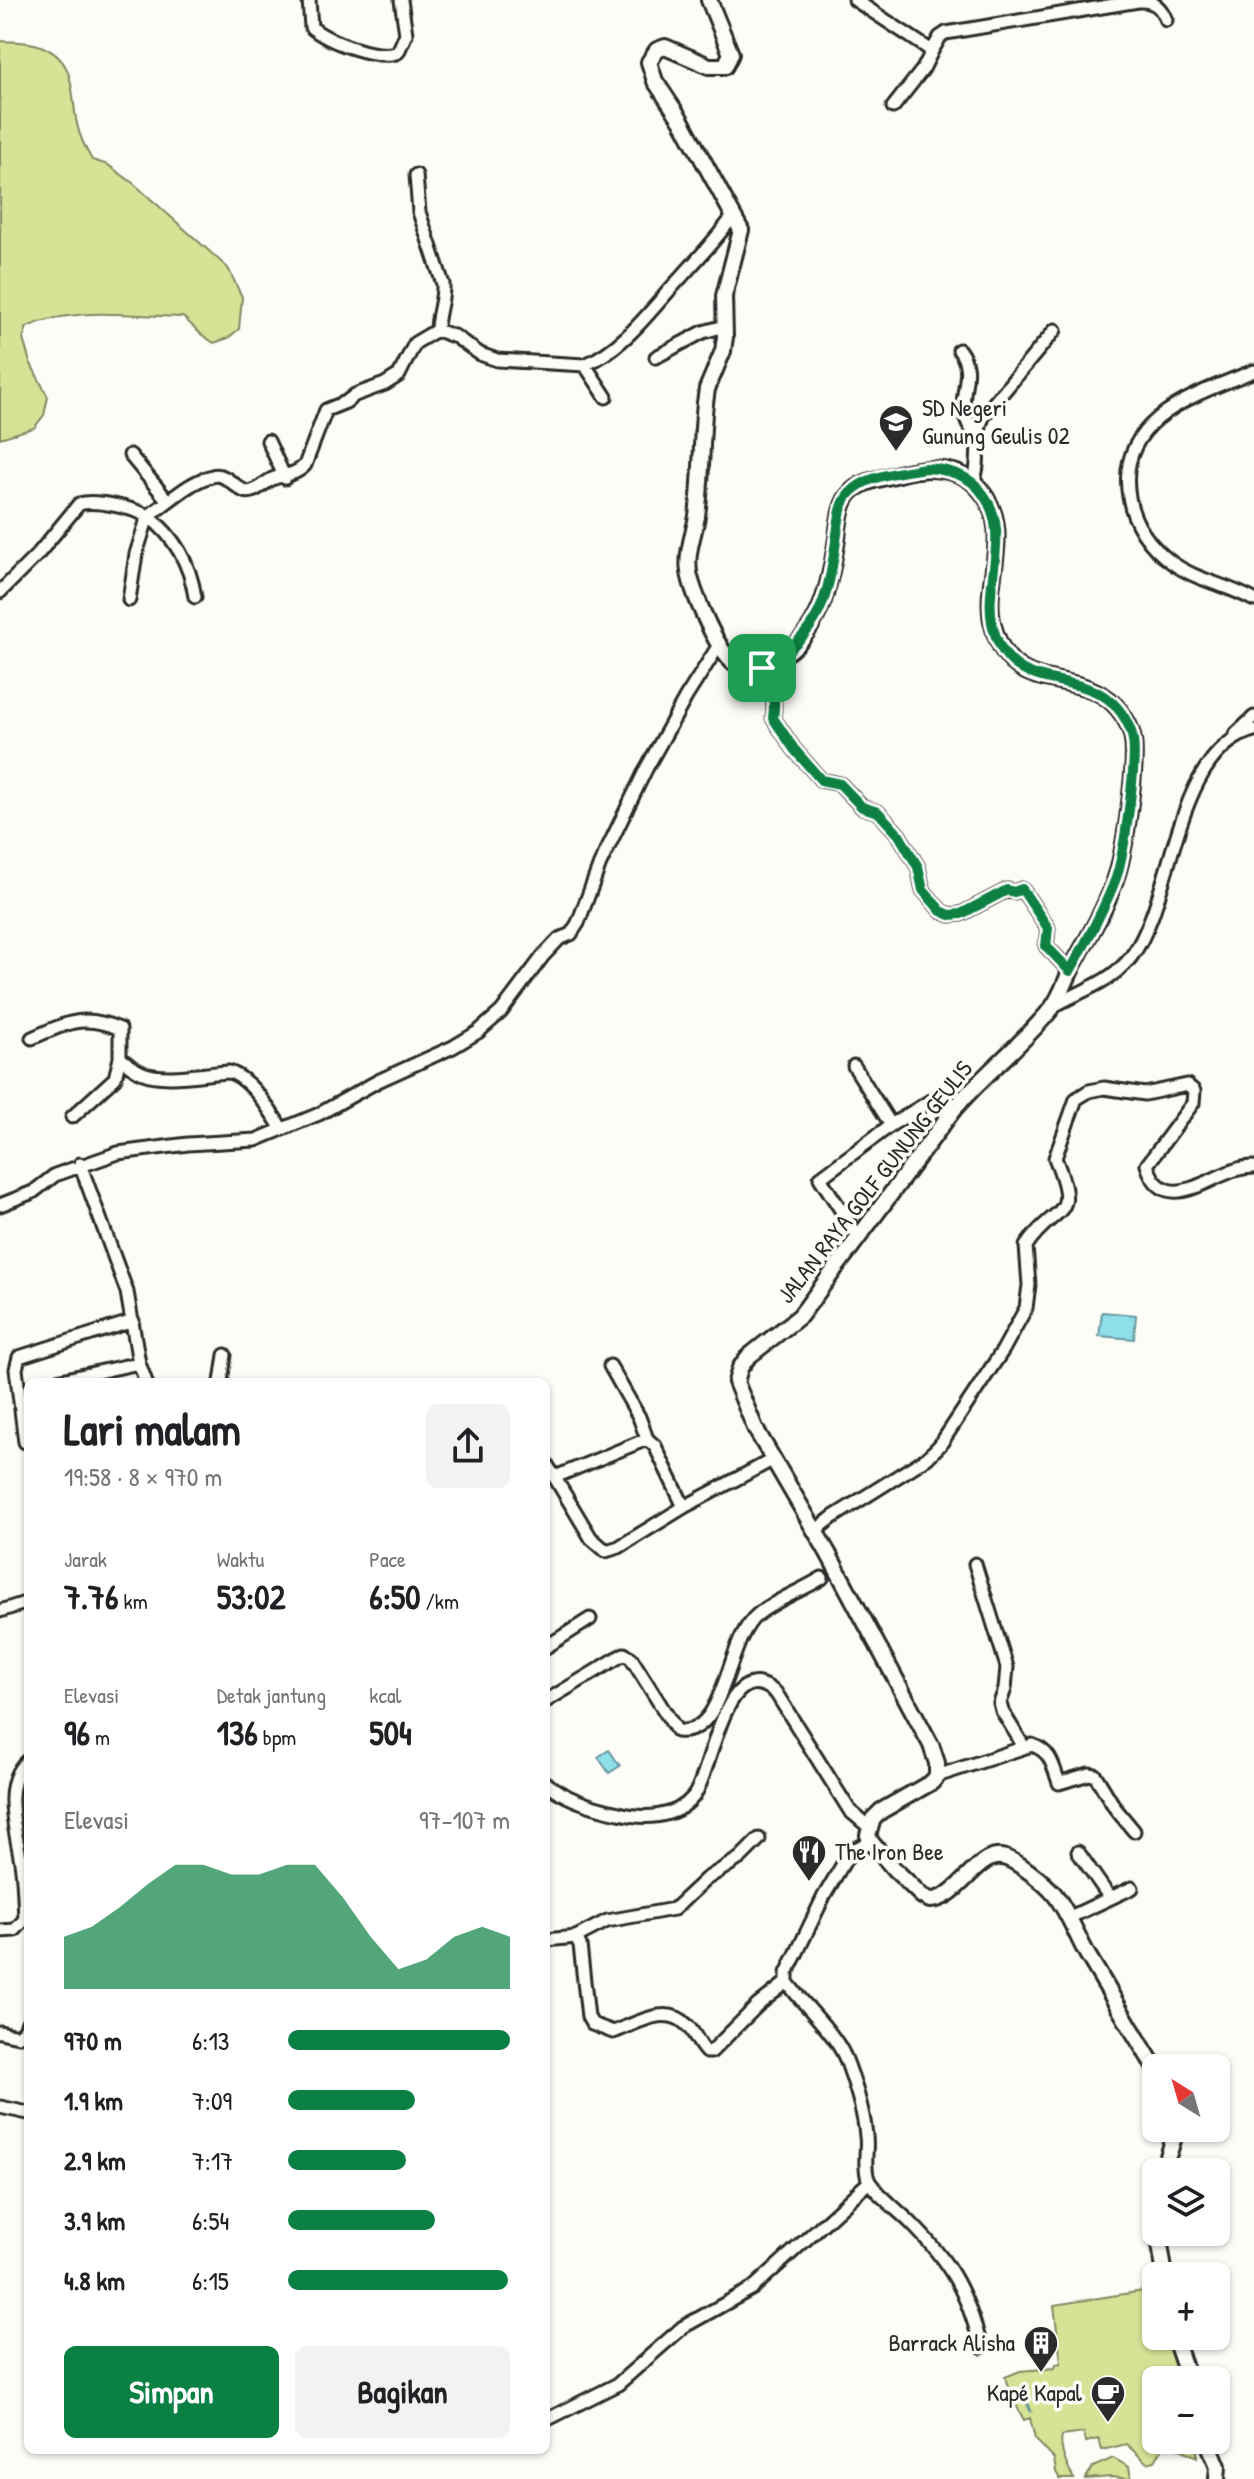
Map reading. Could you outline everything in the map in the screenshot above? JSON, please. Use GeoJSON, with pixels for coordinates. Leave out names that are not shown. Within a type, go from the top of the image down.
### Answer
{"type":"FeatureCollection","features":[{"type":"Feature","properties":{"kind":"main road"},"geometry":{"type":"LineString","coordinates":[[709,0],[731,54],[725,66],[709,66],[665,47],[651,57],[649,68],[734,215],[741,233],[725,290],[723,351],[707,389],[700,490],[689,564],[702,609],[719,645],[733,663],[762,668],[797,645],[811,628],[832,575],[841,510],[853,490],[870,481],[925,468],[953,472],[973,483]]}},
{"type":"Feature","properties":{"kind":"main road","name":"JALAN RAYA GOLF GUNUNG GEULIS"},"geometry":{"type":"LineString","coordinates":[[937,1776],[937,1763],[931,1745],[815,1531],[772,1460],[737,1387],[738,1373],[748,1357],[800,1316],[954,1109],[1053,1007],[1100,914],[1118,870],[1134,757],[1133,737],[1110,700],[1075,686],[1031,675],[1004,652],[996,637],[990,611],[997,558],[996,521],[989,501],[973,483]]}},
{"type":"Feature","properties":{"kind":"main road"},"geometry":{"type":"LineString","coordinates":[[937,1776],[932,1782],[881,1811],[870,1835],[909,1884],[930,1900],[945,1896],[996,1856],[1004,1857],[1049,1889],[1146,2054]]}},
{"type":"Feature","properties":{"kind":"main road"},"geometry":{"type":"LineString","coordinates":[[1213,2454],[1218,2466],[1217,2479]]}},
{"type":"Feature","properties":{"kind":"street"},"geometry":{"type":"LineString","coordinates":[[309,0],[310,22],[315,31],[346,46],[391,55],[398,52],[406,34],[401,0]]}},
{"type":"Feature","properties":{"kind":"street"},"geometry":{"type":"LineString","coordinates":[[855,0],[932,51]]}},
{"type":"Feature","properties":{"kind":"street"},"geometry":{"type":"LineString","coordinates":[[893,107],[923,69],[940,37],[946,33],[1148,0],[1156,4],[1166,20]]}},
{"type":"Feature","properties":{"kind":"street"},"geometry":{"type":"LineString","coordinates":[[416,175],[419,212],[443,284],[444,293],[437,311],[437,330]]}},
{"type":"Feature","properties":{"kind":"street"},"geometry":{"type":"LineString","coordinates":[[437,330],[497,360],[585,365],[609,352],[643,321],[696,263],[734,215]]}},
{"type":"Feature","properties":{"kind":"street"},"geometry":{"type":"LineString","coordinates":[[656,357],[703,332],[725,326]]}},
{"type":"Feature","properties":{"kind":"street"},"geometry":{"type":"LineString","coordinates":[[129,600],[136,554],[148,516],[213,475],[222,476],[243,491],[250,492],[275,478],[285,478],[299,471],[305,465],[326,410],[399,375],[415,343],[437,330]]}},
{"type":"Feature","properties":{"kind":"street"},"geometry":{"type":"LineString","coordinates":[[973,483],[977,474],[978,438],[984,415],[1055,330]]}},
{"type":"Feature","properties":{"kind":"street"},"geometry":{"type":"LineString","coordinates":[[959,350],[968,366],[961,401],[967,425],[978,438]]}},
{"type":"Feature","properties":{"kind":"street"},"geometry":{"type":"LineString","coordinates":[[585,365],[606,397]]}},
{"type":"Feature","properties":{"kind":"street"},"geometry":{"type":"LineString","coordinates":[[1254,371],[1171,408],[1140,438],[1131,453],[1127,476],[1134,518],[1154,546],[1182,569],[1254,600]]}},
{"type":"Feature","properties":{"kind":"street"},"geometry":{"type":"LineString","coordinates":[[268,441],[285,478]]}},
{"type":"Feature","properties":{"kind":"street"},"geometry":{"type":"LineString","coordinates":[[130,455],[168,501]]}},
{"type":"Feature","properties":{"kind":"street"},"geometry":{"type":"LineString","coordinates":[[0,592],[38,554],[79,504],[88,501],[135,509],[148,516],[183,556],[192,577],[195,597]]}},
{"type":"Feature","properties":{"kind":"street"},"geometry":{"type":"LineString","coordinates":[[0,1205],[33,1192],[55,1175],[80,1164],[137,1150],[256,1140],[310,1119],[378,1081],[459,1044],[501,1012],[543,956],[559,939],[571,934],[582,917],[598,869],[646,769],[719,645]]}},
{"type":"Feature","properties":{"kind":"street"},"geometry":{"type":"LineString","coordinates":[[762,668],[773,690],[773,718],[794,749],[821,780],[840,784],[862,807],[878,812],[887,821],[918,867],[923,890],[941,911],[950,915],[961,914],[1007,890],[1014,892],[1022,889],[1048,928],[1046,946],[1070,971]]}},
{"type":"Feature","properties":{"kind":"street"},"geometry":{"type":"LineString","coordinates":[[1053,1007],[1106,980],[1131,958],[1151,916],[1189,801],[1208,766],[1254,717]]}},
{"type":"Feature","properties":{"kind":"street"},"geometry":{"type":"LineString","coordinates":[[1230,741],[1254,730]]}},
{"type":"Feature","properties":{"kind":"street"},"geometry":{"type":"LineString","coordinates":[[32,1038],[75,1020],[92,1019],[120,1029],[120,1058],[112,1081],[72,1117]]}},
{"type":"Feature","properties":{"kind":"street"},"geometry":{"type":"LineString","coordinates":[[120,1058],[150,1075],[236,1074],[282,1129]]}},
{"type":"Feature","properties":{"kind":"street"},"geometry":{"type":"LineString","coordinates":[[854,1066],[891,1125]]}},
{"type":"Feature","properties":{"kind":"street"},"geometry":{"type":"LineString","coordinates":[[815,1531],[933,1453],[1003,1350],[1028,1299],[1026,1246],[1063,1211],[1066,1202],[1067,1186],[1055,1158],[1076,1099],[1089,1091],[1104,1088],[1145,1094],[1187,1085],[1194,1091],[1194,1098],[1147,1165],[1151,1178],[1168,1189],[1185,1191],[1235,1170],[1254,1167]]}},
{"type":"Feature","properties":{"kind":"street"},"geometry":{"type":"LineString","coordinates":[[858,1236],[820,1178],[891,1125],[935,1098],[954,1109]]}},
{"type":"Feature","properties":{"kind":"street"},"geometry":{"type":"LineString","coordinates":[[80,1164],[127,1292],[139,1363],[145,1378]]}},
{"type":"Feature","properties":{"kind":"street"},"geometry":{"type":"LineString","coordinates":[[24,1434],[16,1369],[19,1357],[133,1321]]}},
{"type":"Feature","properties":{"kind":"street"},"geometry":{"type":"LineString","coordinates":[[222,1378],[225,1355]]}},
{"type":"Feature","properties":{"kind":"street"},"geometry":{"type":"LineString","coordinates":[[76,1378],[139,1363]]}},
{"type":"Feature","properties":{"kind":"street"},"geometry":{"type":"LineString","coordinates":[[610,1366],[639,1417],[647,1439],[655,1446],[684,1507]]}},
{"type":"Feature","properties":{"kind":"street"},"geometry":{"type":"LineString","coordinates":[[555,1477],[647,1439]]}},
{"type":"Feature","properties":{"kind":"street"},"geometry":{"type":"LineString","coordinates":[[550,1469],[591,1538],[606,1551],[619,1547],[684,1507],[772,1460]]}},
{"type":"Feature","properties":{"kind":"street"},"geometry":{"type":"LineString","coordinates":[[975,1564],[1007,1667],[1000,1703],[1002,1711],[1024,1747]]}},
{"type":"Feature","properties":{"kind":"street"},"geometry":{"type":"LineString","coordinates":[[550,1699],[624,1654],[631,1658],[673,1727],[684,1732],[697,1729],[706,1722],[742,1637],[756,1616],[822,1578]]}},
{"type":"Feature","properties":{"kind":"street"},"geometry":{"type":"LineString","coordinates":[[0,1611],[24,1603]]}},
{"type":"Feature","properties":{"kind":"street"},"geometry":{"type":"LineString","coordinates":[[550,1644],[590,1619]]}},
{"type":"Feature","properties":{"kind":"street"},"geometry":{"type":"LineString","coordinates":[[724,1681],[738,1690]]}},
{"type":"Feature","properties":{"kind":"street"},"geometry":{"type":"LineString","coordinates":[[550,1785],[603,1809],[634,1816],[670,1813],[694,1796],[730,1700],[738,1690],[758,1683],[776,1693],[850,1811],[870,1835],[852,1850],[834,1879],[787,1973],[787,1982],[848,2062],[865,2128],[865,2164],[869,2182],[913,2225],[955,2274],[974,2318],[981,2347]]}},
{"type":"Feature","properties":{"kind":"street"},"geometry":{"type":"LineString","coordinates":[[937,1776],[1024,1747],[1032,1745],[1043,1748],[1059,1783],[1095,1775],[1115,1808],[1134,1831]]}},
{"type":"Feature","properties":{"kind":"street"},"geometry":{"type":"LineString","coordinates":[[24,1764],[16,1771],[10,1797],[21,1860],[24,1904]]}},
{"type":"Feature","properties":{"kind":"street"},"geometry":{"type":"LineString","coordinates":[[550,1940],[576,1937],[607,1921],[674,1909],[684,1903],[702,1882],[740,1858],[759,1839]]}},
{"type":"Feature","properties":{"kind":"street"},"geometry":{"type":"LineString","coordinates":[[1078,1852],[1110,1898]]}},
{"type":"Feature","properties":{"kind":"street"},"geometry":{"type":"LineString","coordinates":[[1068,1918],[1132,1888]]}},
{"type":"Feature","properties":{"kind":"street"},"geometry":{"type":"LineString","coordinates":[[0,1931],[11,1932],[24,1920]]}},
{"type":"Feature","properties":{"kind":"street"},"geometry":{"type":"LineString","coordinates":[[576,1937],[580,1945],[588,2017],[592,2024],[613,2032],[648,2017],[674,2018],[686,2024],[700,2046],[708,2052],[716,2049],[763,2000],[787,1982]]}},
{"type":"Feature","properties":{"kind":"street"},"geometry":{"type":"LineString","coordinates":[[0,2032],[18,2036],[24,2031]]}},
{"type":"Feature","properties":{"kind":"street"},"geometry":{"type":"LineString","coordinates":[[0,2107],[24,2112]]}},
{"type":"Feature","properties":{"kind":"street"},"geometry":{"type":"LineString","coordinates":[[550,2418],[618,2384],[683,2327],[753,2288],[869,2182]]}},
{"type":"Feature","properties":{"kind":"green space"},"geometry":{"type":"Polygon","coordinates":[[[0,41],[34,44],[51,51],[60,59],[70,78],[77,124],[92,160],[108,165],[133,183],[228,268],[242,297],[239,329],[228,338],[214,343],[183,317],[83,314],[45,320],[27,327],[23,339],[30,362],[48,397],[44,415],[34,428],[0,438],[0,41]]]}},
{"type":"Feature","properties":{"kind":"green space"},"geometry":{"type":"Polygon","coordinates":[[[1142,2291],[1142,2350],[1172,2350],[1177,2366],[1142,2366],[1142,2454],[1159,2454],[1155,2461],[1147,2463],[1126,2444],[1102,2450],[1099,2439],[1086,2442],[1084,2433],[1062,2436],[1064,2458],[1074,2479],[1060,2479],[1054,2459],[1035,2439],[1030,2418],[1024,2420],[1013,2403],[1005,2377],[1020,2371],[1055,2368],[1056,2364],[1061,2363],[1054,2305],[1142,2291]]]}},
{"type":"Feature","properties":{"kind":"green space"},"geometry":{"type":"Polygon","coordinates":[[[1113,2458],[1129,2467],[1131,2479],[1085,2479],[1093,2467],[1113,2458]]]}},
{"type":"Feature","properties":{"kind":"water"},"geometry":{"type":"Polygon","coordinates":[[[1102,1312],[1136,1315],[1134,1339],[1099,1336],[1102,1312]]]}},
{"type":"Feature","properties":{"kind":"water"},"geometry":{"type":"Polygon","coordinates":[[[609,1750],[620,1766],[609,1773],[598,1757],[609,1750]]]}},
{"type":"Feature","properties":{"kind":"waterway"},"geometry":{"type":"LineString","coordinates":[[1020,2388],[1031,2411]]}},
{"type":"Feature","properties":{"kind":"place","name":"SD Negeri Gunung Geulis 02"},"geometry":{"type":"Point","coordinates":[896,453]}},
{"type":"Feature","properties":{"kind":"place","name":"The Iron Bee"},"geometry":{"type":"Point","coordinates":[809,1883]}},
{"type":"Feature","properties":{"kind":"place","name":"Barrack Alisha"},"geometry":{"type":"Point","coordinates":[1041,2374]}},
{"type":"Feature","properties":{"kind":"place","name":"Kapé Kapal"},"geometry":{"type":"Point","coordinates":[1108,2424]}},
{"type":"Feature","properties":{"kind":"route"},"geometry":{"type":"LineString","coordinates":[[925,468],[953,472],[977,486],[989,501],[996,521],[997,558],[990,611],[996,637],[1004,652],[1031,675],[1075,686],[1110,700],[1128,724],[1133,737],[1134,757],[1116,878],[1070,971],[1046,946],[1048,928],[1022,889],[1014,892],[1007,890],[961,914],[950,915],[941,911],[923,890],[918,867],[887,821],[878,812],[862,807],[840,784],[821,780],[780,730],[773,718],[773,690],[762,668],[797,645],[811,628],[832,575],[841,510],[848,494],[870,481],[925,468]]}}]}
